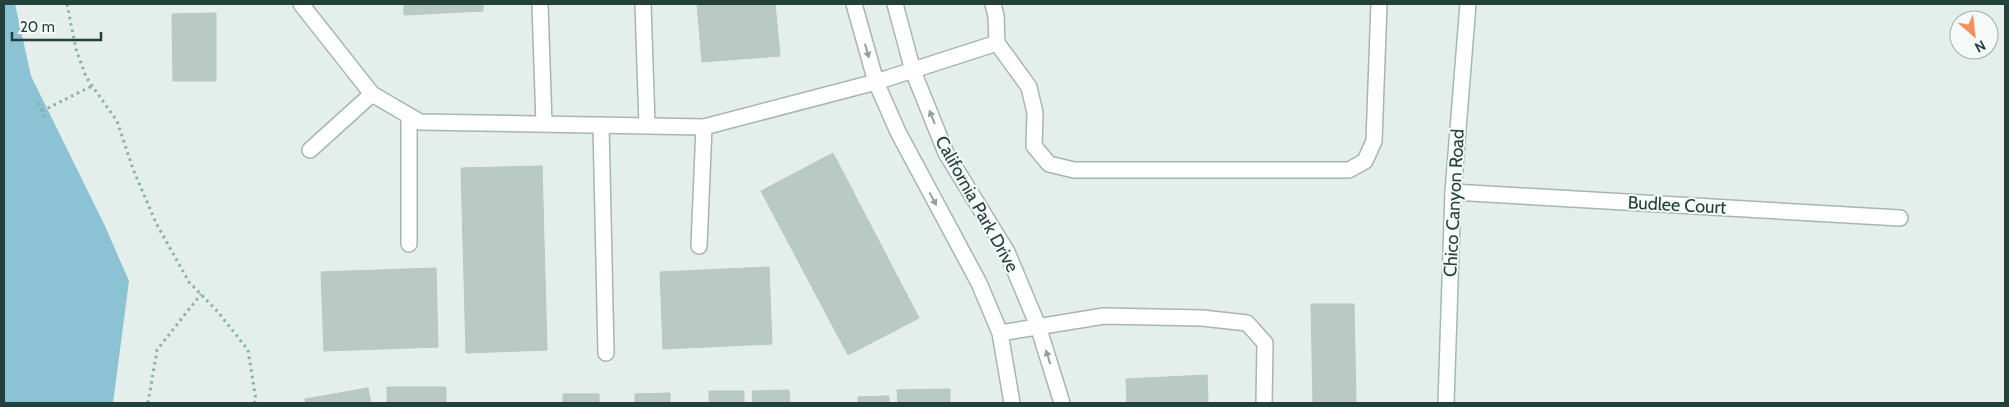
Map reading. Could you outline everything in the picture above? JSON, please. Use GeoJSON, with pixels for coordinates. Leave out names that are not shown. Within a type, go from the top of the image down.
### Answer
{"type":"FeatureCollection","features":[{"type":"Feature","properties":{"kind":"street"},"geometry":{"type":"LineString","coordinates":[[301,4],[372,94],[420,122],[704,126],[876,82],[997,43]]}},
{"type":"Feature","properties":{"kind":"street"},"geometry":{"type":"LineString","coordinates":[[540,4],[544,124]]}},
{"type":"Feature","properties":{"kind":"street"},"geometry":{"type":"LineString","coordinates":[[643,4],[647,126]]}},
{"type":"Feature","properties":{"kind":"street","name":"California Park Drive"},"geometry":{"type":"LineString","coordinates":[[854,4],[876,82],[898,132],[979,283],[1000,333],[1012,403]]}},
{"type":"Feature","properties":{"kind":"street","name":"California Park Drive"},"geometry":{"type":"LineString","coordinates":[[895,4],[914,71],[946,153],[1007,252],[1038,326],[1062,403]]}},
{"type":"Feature","properties":{"kind":"street"},"geometry":{"type":"LineString","coordinates":[[993,4],[996,16],[997,43],[1029,87],[1035,113],[1034,146],[1049,164],[1074,170],[1349,170],[1365,161],[1374,141],[1379,4]]}},
{"type":"Feature","properties":{"kind":"street","name":"Chico Canyon Road"},"geometry":{"type":"LineString","coordinates":[[1446,403],[1454,192],[1468,4]]}},
{"type":"Feature","properties":{"kind":"street"},"geometry":{"type":"LineString","coordinates":[[310,150],[372,94]]}},
{"type":"Feature","properties":{"kind":"street"},"geometry":{"type":"LineString","coordinates":[[409,116],[409,244]]}},
{"type":"Feature","properties":{"kind":"street"},"geometry":{"type":"LineString","coordinates":[[601,125],[606,353]]}},
{"type":"Feature","properties":{"kind":"street"},"geometry":{"type":"LineString","coordinates":[[699,246],[704,126]]}},
{"type":"Feature","properties":{"kind":"street","name":"Budlee Court"},"geometry":{"type":"LineString","coordinates":[[1454,192],[1900,218]]}},
{"type":"Feature","properties":{"kind":"street"},"geometry":{"type":"LineString","coordinates":[[1000,333],[1104,316],[1202,318],[1247,323],[1265,343],[1264,403]]}},
{"type":"Feature","properties":{"kind":"path"},"geometry":{"type":"LineString","coordinates":[[67,4],[76,49],[86,77],[117,121],[133,169],[156,222],[189,282],[218,312],[248,350],[256,400],[254,403]]}},
{"type":"Feature","properties":{"kind":"path"},"geometry":{"type":"LineString","coordinates":[[42,111],[92,86]]}},
{"type":"Feature","properties":{"kind":"path"},"geometry":{"type":"LineString","coordinates":[[38,103],[46,117]]}},
{"type":"Feature","properties":{"kind":"path"},"geometry":{"type":"LineString","coordinates":[[148,403],[157,350],[201,294]]}},
{"type":"Feature","properties":{"kind":"water"},"geometry":{"type":"Polygon","coordinates":[[[4,4],[15,4],[31,76],[105,226],[129,281],[113,403],[4,403],[4,4]]]}},
{"type":"Feature","properties":{"kind":"building"},"geometry":{"type":"Polygon","coordinates":[[[404,4],[483,4],[483,11],[404,15],[404,4]]]}},
{"type":"Feature","properties":{"kind":"building"},"geometry":{"type":"Polygon","coordinates":[[[697,4],[775,4],[780,56],[702,62],[697,4]]]}},
{"type":"Feature","properties":{"kind":"building"},"geometry":{"type":"Polygon","coordinates":[[[216,13],[216,81],[173,81],[172,14],[216,13]]]}},
{"type":"Feature","properties":{"kind":"building"},"geometry":{"type":"Polygon","coordinates":[[[833,153],[919,318],[848,355],[761,191],[833,153]]]}},
{"type":"Feature","properties":{"kind":"building"},"geometry":{"type":"Polygon","coordinates":[[[542,166],[547,350],[466,353],[461,168],[542,166]]]}},
{"type":"Feature","properties":{"kind":"building"},"geometry":{"type":"Polygon","coordinates":[[[769,267],[772,344],[663,349],[660,272],[769,267]]]}},
{"type":"Feature","properties":{"kind":"building"},"geometry":{"type":"Polygon","coordinates":[[[436,268],[438,347],[324,351],[321,272],[436,268]]]}},
{"type":"Feature","properties":{"kind":"building"},"geometry":{"type":"Polygon","coordinates":[[[1311,304],[1354,304],[1356,403],[1313,403],[1311,304]]]}},
{"type":"Feature","properties":{"kind":"building"},"geometry":{"type":"Polygon","coordinates":[[[1207,375],[1208,403],[1127,403],[1126,379],[1207,375]]]}},
{"type":"Feature","properties":{"kind":"building"},"geometry":{"type":"Polygon","coordinates":[[[387,387],[446,387],[446,403],[387,403],[387,387]]]}},
{"type":"Feature","properties":{"kind":"building"},"geometry":{"type":"Polygon","coordinates":[[[368,388],[371,403],[306,403],[305,399],[368,388]]]}},
{"type":"Feature","properties":{"kind":"building"},"geometry":{"type":"Polygon","coordinates":[[[950,389],[950,403],[898,403],[897,390],[950,389]]]}},
{"type":"Feature","properties":{"kind":"building"},"geometry":{"type":"Polygon","coordinates":[[[789,390],[790,403],[753,403],[752,391],[789,390]]]}},
{"type":"Feature","properties":{"kind":"building"},"geometry":{"type":"Polygon","coordinates":[[[709,391],[744,391],[744,403],[709,403],[709,391]]]}},
{"type":"Feature","properties":{"kind":"building"},"geometry":{"type":"Polygon","coordinates":[[[670,393],[670,403],[635,403],[635,394],[670,393]]]}},
{"type":"Feature","properties":{"kind":"building"},"geometry":{"type":"Polygon","coordinates":[[[563,394],[599,394],[599,403],[563,403],[563,394]]]}},
{"type":"Feature","properties":{"kind":"building"},"geometry":{"type":"Polygon","coordinates":[[[889,396],[889,403],[858,403],[858,397],[889,396]]]}}]}
